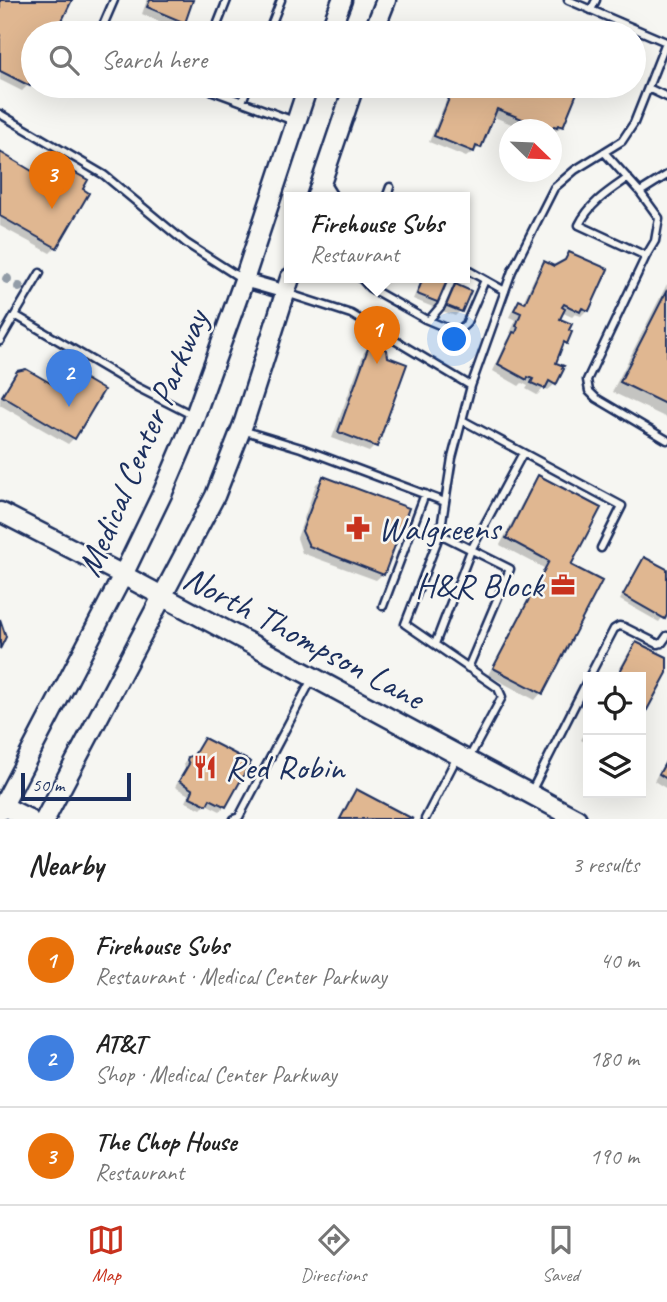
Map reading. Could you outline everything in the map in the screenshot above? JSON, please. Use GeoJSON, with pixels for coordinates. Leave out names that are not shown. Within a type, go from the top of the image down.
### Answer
{"type":"FeatureCollection","features":[{"type":"Feature","properties":{"kind":"main road"},"geometry":{"type":"LineString","coordinates":[[334,21],[342,0]]}},
{"type":"Feature","properties":{"kind":"main road"},"geometry":{"type":"LineString","coordinates":[[378,21],[386,0]]}},
{"type":"Feature","properties":{"kind":"main road","name":"Medical Center Parkway"},"geometry":{"type":"LineString","coordinates":[[1,807],[123,575],[163,492],[244,280],[304,98]]}},
{"type":"Feature","properties":{"kind":"main road"},"geometry":{"type":"LineString","coordinates":[[318,192],[350,98]]}},
{"type":"Feature","properties":{"kind":"main road"},"geometry":{"type":"LineString","coordinates":[[44,819],[215,496],[241,429],[288,285]]}},
{"type":"Feature","properties":{"kind":"main road","name":"North Thompson Lane"},"geometry":{"type":"LineString","coordinates":[[0,512],[123,575],[577,819]]}},
{"type":"Feature","properties":{"kind":"main road"},"geometry":{"type":"LineString","coordinates":[[1,807],[29,819]]}},
{"type":"Feature","properties":{"kind":"street"},"geometry":{"type":"LineString","coordinates":[[244,280],[288,285]]}},
{"type":"Feature","properties":{"kind":"lane"},"geometry":{"type":"LineString","coordinates":[[105,21],[114,0]]}},
{"type":"Feature","properties":{"kind":"lane"},"geometry":{"type":"LineString","coordinates":[[219,21],[227,0]]}},
{"type":"Feature","properties":{"kind":"lane"},"geometry":{"type":"LineString","coordinates":[[273,21],[281,0]]}},
{"type":"Feature","properties":{"kind":"lane"},"geometry":{"type":"LineString","coordinates":[[568,0],[618,21]]}},
{"type":"Feature","properties":{"kind":"lane"},"geometry":{"type":"LineString","coordinates":[[591,10],[596,0]]}},
{"type":"Feature","properties":{"kind":"lane"},"geometry":{"type":"LineString","coordinates":[[646,32],[667,41],[646,93]]}},
{"type":"Feature","properties":{"kind":"lane"},"geometry":{"type":"LineString","coordinates":[[648,88],[667,97]]}},
{"type":"Feature","properties":{"kind":"lane"},"geometry":{"type":"LineString","coordinates":[[231,98],[296,122]]}},
{"type":"Feature","properties":{"kind":"lane"},"geometry":{"type":"LineString","coordinates":[[242,102],[244,98]]}},
{"type":"Feature","properties":{"kind":"lane"},"geometry":{"type":"LineString","coordinates":[[425,819],[502,697],[498,688],[405,624],[440,534],[452,458],[471,386],[512,271],[554,188],[573,171],[622,141],[634,123],[644,98]]}},
{"type":"Feature","properties":{"kind":"lane"},"geometry":{"type":"LineString","coordinates":[[0,114],[104,175],[186,243],[244,280]]}},
{"type":"Feature","properties":{"kind":"lane"},"geometry":{"type":"LineString","coordinates":[[604,152],[659,218],[655,241],[587,380],[589,391],[596,398],[667,440]]}},
{"type":"Feature","properties":{"kind":"lane"},"geometry":{"type":"LineString","coordinates":[[640,192],[667,175]]}},
{"type":"Feature","properties":{"kind":"lane"},"geometry":{"type":"LineString","coordinates":[[322,178],[331,192]]}},
{"type":"Feature","properties":{"kind":"lane"},"geometry":{"type":"LineString","coordinates":[[628,178],[596,201],[585,212],[579,225],[646,256]]}},
{"type":"Feature","properties":{"kind":"lane"},"geometry":{"type":"LineString","coordinates":[[388,192],[390,187]]}},
{"type":"Feature","properties":{"kind":"lane"},"geometry":{"type":"LineString","coordinates":[[470,271],[505,291]]}},
{"type":"Feature","properties":{"kind":"lane"},"geometry":{"type":"LineString","coordinates":[[0,341],[40,273]]}},
{"type":"Feature","properties":{"kind":"lane"},"geometry":{"type":"LineString","coordinates":[[366,283],[429,320],[449,329],[459,330],[466,324],[485,280]]}},
{"type":"Feature","properties":{"kind":"lane"},"geometry":{"type":"LineString","coordinates":[[429,320],[441,306],[451,283]]}},
{"type":"Feature","properties":{"kind":"lane"},"geometry":{"type":"LineString","coordinates":[[288,285],[351,314],[471,386]]}},
{"type":"Feature","properties":{"kind":"lane"},"geometry":{"type":"LineString","coordinates":[[15,315],[137,387],[194,416]]}},
{"type":"Feature","properties":{"kind":"lane"},"geometry":{"type":"LineString","coordinates":[[462,420],[622,506],[601,548]]}},
{"type":"Feature","properties":{"kind":"lane"},"geometry":{"type":"LineString","coordinates":[[241,429],[301,448],[445,502]]}},
{"type":"Feature","properties":{"kind":"lane"},"geometry":{"type":"LineString","coordinates":[[435,645],[471,550],[523,453]]}},
{"type":"Feature","properties":{"kind":"lane"},"geometry":{"type":"LineString","coordinates":[[383,606],[425,494]]}},
{"type":"Feature","properties":{"kind":"lane"},"geometry":{"type":"LineString","coordinates":[[440,534],[510,569],[468,668]]}},
{"type":"Feature","properties":{"kind":"lane"},"geometry":{"type":"LineString","coordinates":[[592,672],[614,629],[619,626],[658,644],[667,636]]}},
{"type":"Feature","properties":{"kind":"lane"},"geometry":{"type":"LineString","coordinates":[[234,819],[239,817],[312,677]]}},
{"type":"Feature","properties":{"kind":"lane"},"geometry":{"type":"LineString","coordinates":[[530,793],[583,690]]}},
{"type":"Feature","properties":{"kind":"building"},"geometry":{"type":"Polygon","coordinates":[[[0,0],[72,0],[62,21],[21,21],[21,82],[0,71],[0,0]]]}},
{"type":"Feature","properties":{"kind":"building"},"geometry":{"type":"Polygon","coordinates":[[[150,0],[193,0],[186,21],[147,7],[150,0]]]}},
{"type":"Feature","properties":{"kind":"building"},"geometry":{"type":"Polygon","coordinates":[[[449,98],[575,98],[563,127],[562,119],[522,119],[497,109],[481,148],[476,146],[474,152],[434,136],[449,98]]]}},
{"type":"Feature","properties":{"kind":"building"},"geometry":{"type":"Polygon","coordinates":[[[0,152],[42,177],[45,172],[49,174],[56,162],[88,180],[83,189],[89,193],[57,248],[0,216],[0,152]]]}},
{"type":"Feature","properties":{"kind":"building"},"geometry":{"type":"Polygon","coordinates":[[[569,252],[608,269],[589,311],[582,308],[580,312],[564,304],[562,307],[565,309],[560,319],[572,324],[569,330],[572,332],[567,344],[564,342],[556,363],[564,366],[564,369],[556,385],[549,381],[545,389],[531,383],[533,379],[528,377],[527,380],[498,364],[518,327],[516,326],[521,313],[514,310],[519,300],[525,303],[544,261],[554,266],[565,260],[569,252]]]}},
{"type":"Feature","properties":{"kind":"building"},"geometry":{"type":"Polygon","coordinates":[[[421,283],[453,283],[471,291],[462,312],[417,294],[421,283]]]}},
{"type":"Feature","properties":{"kind":"building"},"geometry":{"type":"Polygon","coordinates":[[[667,290],[667,405],[620,382],[667,290]]]}},
{"type":"Feature","properties":{"kind":"building"},"geometry":{"type":"Polygon","coordinates":[[[370,343],[387,350],[388,357],[407,364],[377,447],[338,432],[370,343]]]}},
{"type":"Feature","properties":{"kind":"building"},"geometry":{"type":"Polygon","coordinates":[[[63,366],[104,390],[75,439],[2,396],[17,371],[26,369],[52,384],[63,366]]]}},
{"type":"Feature","properties":{"kind":"building"},"geometry":{"type":"Polygon","coordinates":[[[538,475],[601,508],[571,565],[602,581],[543,694],[493,668],[549,561],[506,538],[538,475]]]}},
{"type":"Feature","properties":{"kind":"building","name":"Walgreens"},"geometry":{"type":"Polygon","coordinates":[[[323,476],[409,508],[384,575],[309,546],[302,531],[323,476]]]}},
{"type":"Feature","properties":{"kind":"building"},"geometry":{"type":"Polygon","coordinates":[[[644,557],[667,569],[665,619],[623,595],[644,557]]]}},
{"type":"Feature","properties":{"kind":"building"},"geometry":{"type":"Polygon","coordinates":[[[0,619],[6,637],[0,649],[0,619]]]}},
{"type":"Feature","properties":{"kind":"building"},"geometry":{"type":"Polygon","coordinates":[[[636,642],[667,657],[667,673],[646,712],[646,672],[620,672],[636,642]]]}},
{"type":"Feature","properties":{"kind":"building"},"geometry":{"type":"Polygon","coordinates":[[[204,738],[251,762],[226,807],[210,799],[207,805],[190,797],[193,790],[179,781],[189,764],[188,757],[194,755],[204,738]]]}},
{"type":"Feature","properties":{"kind":"building"},"geometry":{"type":"Polygon","coordinates":[[[667,760],[667,779],[659,774],[667,760]]]}},
{"type":"Feature","properties":{"kind":"building"},"geometry":{"type":"Polygon","coordinates":[[[356,789],[413,819],[340,819],[356,789]]]}},
{"type":"Feature","properties":{"kind":"place","name":"The Chop House"},"geometry":{"type":"Point","coordinates":[52,209]}},
{"type":"Feature","properties":{"kind":"place","name":"Firehouse Subs"},"geometry":{"type":"Point","coordinates":[377,364]}},
{"type":"Feature","properties":{"kind":"place","name":"AT&T"},"geometry":{"type":"Point","coordinates":[69,407]}},
{"type":"Feature","properties":{"kind":"place","name":"Walgreens"},"geometry":{"type":"Point","coordinates":[358,528]}},
{"type":"Feature","properties":{"kind":"place","name":"H&R Block"},"geometry":{"type":"Point","coordinates":[563,585]}},
{"type":"Feature","properties":{"kind":"place","name":"Red Robin"},"geometry":{"type":"Point","coordinates":[205,767]}}]}
